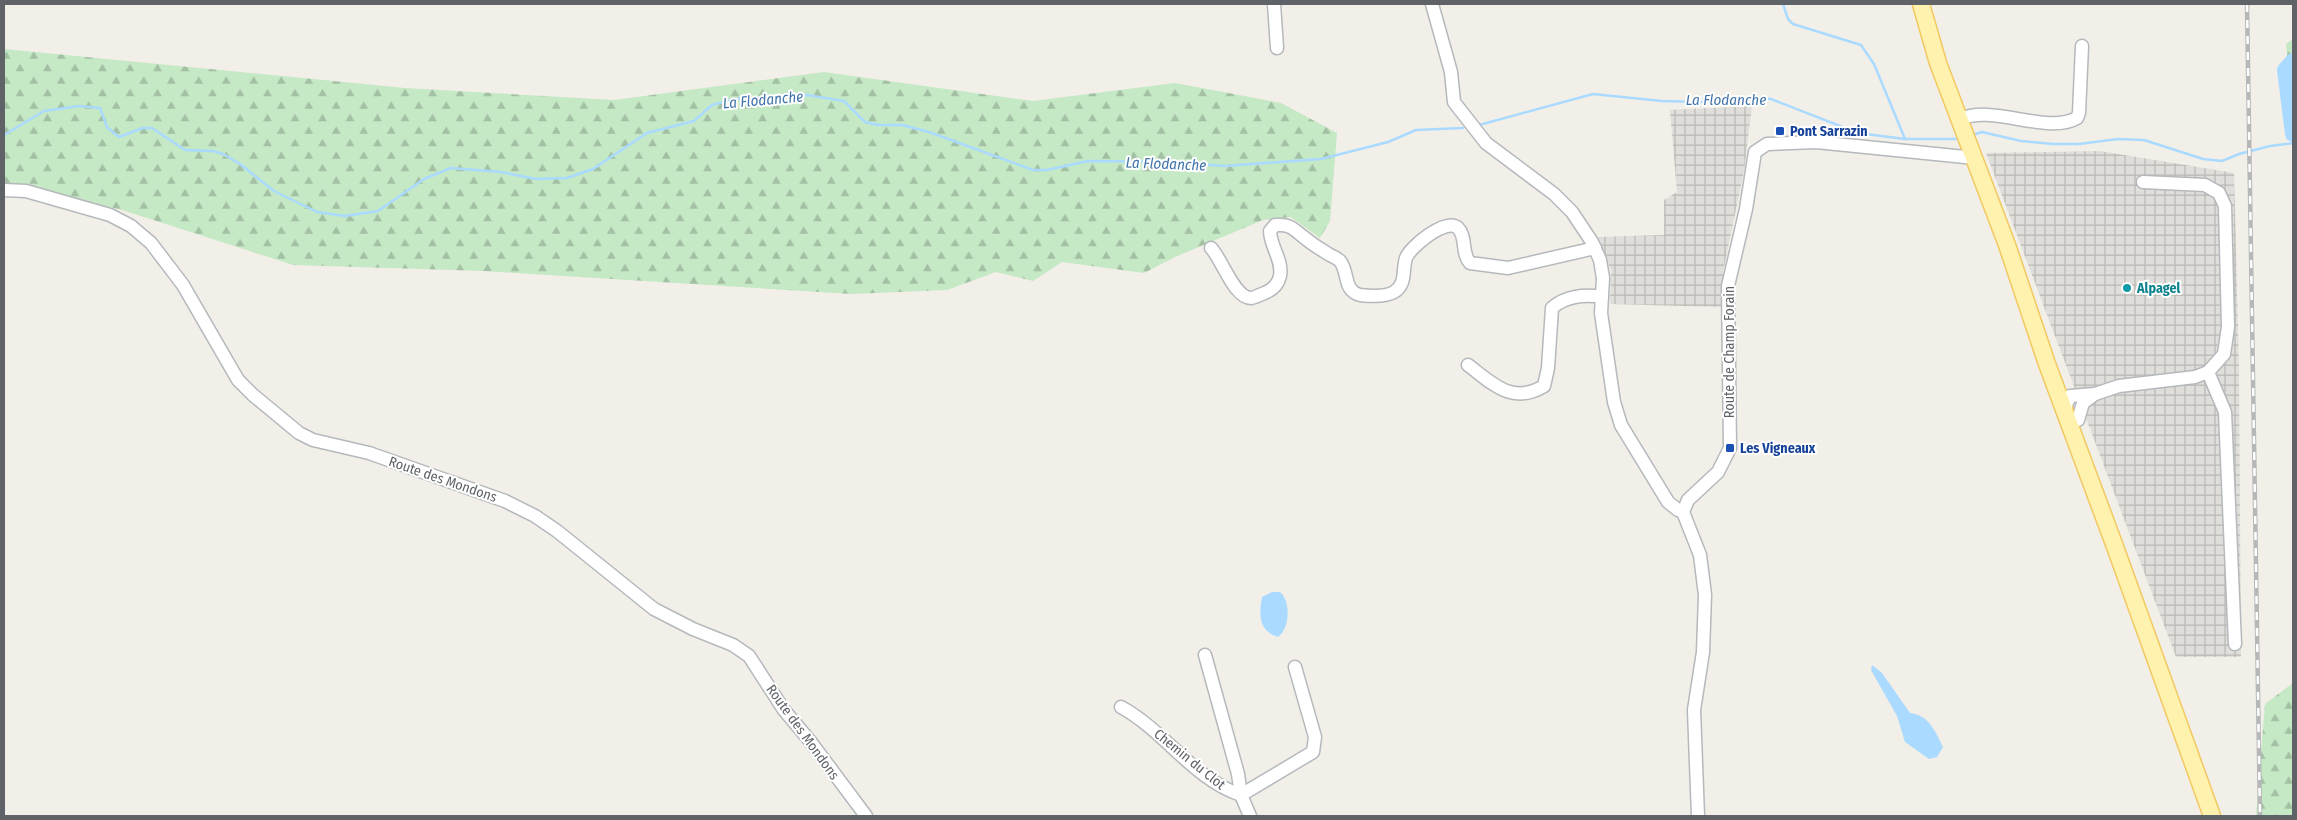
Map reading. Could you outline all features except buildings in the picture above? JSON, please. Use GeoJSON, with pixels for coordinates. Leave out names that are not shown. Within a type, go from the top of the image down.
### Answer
{"type":"FeatureCollection","features":[{"type":"Feature","properties":{"kind":"main road"},"geometry":{"type":"LineString","coordinates":[[1921,4],[1938,63],[2022,286],[2073,408],[2114,544],[2212,816]]}},
{"type":"Feature","properties":{"kind":"main road"},"geometry":{"type":"LineString","coordinates":[[2022,286],[2047,364],[2073,408]]}},
{"type":"Feature","properties":{"kind":"street"},"geometry":{"type":"LineString","coordinates":[[1274,4],[1277,48]]}},
{"type":"Feature","properties":{"kind":"street"},"geometry":{"type":"LineString","coordinates":[[1432,4],[1451,72],[1454,102],[1486,143],[1554,194],[1572,212],[1584,226],[1595,248],[1600,260],[1601,313],[1606,357],[1614,402],[1621,425],[1668,502],[1683,512],[1700,556],[1705,595],[1703,652],[1694,710],[1698,816]]}},
{"type":"Feature","properties":{"kind":"street","name":"Route de Champ Forain"},"geometry":{"type":"LineString","coordinates":[[1683,512],[1688,500],[1724,464],[1730,448],[1728,286],[1746,209],[1755,152],[1767,144],[1967,138],[1974,114],[2062,123],[2077,118],[2079,113],[2082,46]]}},
{"type":"Feature","properties":{"kind":"street"},"geometry":{"type":"LineString","coordinates":[[2073,408],[2095,394],[2119,386],[2182,380],[2208,372],[2224,354],[2228,340],[2225,206],[2219,193],[2205,185],[2143,182]]}},
{"type":"Feature","properties":{"kind":"street","name":"Route des Mondons"},"geometry":{"type":"LineString","coordinates":[[4,190],[26,191],[110,215],[131,226],[151,243],[183,285],[238,380],[299,433],[313,440],[369,453],[505,501],[535,516],[557,531],[654,610],[693,629],[734,645],[754,663],[784,710],[810,741],[866,816]]}},
{"type":"Feature","properties":{"kind":"street"},"geometry":{"type":"LineString","coordinates":[[1212,248],[1235,288],[1242,295],[1251,298],[1268,292],[1276,286],[1280,277],[1281,267],[1270,238],[1270,231],[1275,225],[1290,227],[1314,245],[1338,259],[1342,264],[1348,286],[1353,292],[1361,295],[1387,295],[1395,292],[1403,282],[1405,264],[1410,250],[1435,230],[1445,226],[1452,225],[1458,228],[1461,234],[1465,257],[1470,263],[1508,268],[1595,248]]}},
{"type":"Feature","properties":{"kind":"street"},"geometry":{"type":"LineString","coordinates":[[1468,365],[1508,393],[1533,392],[1544,386],[1548,368],[1552,308],[1558,303],[1578,296],[1602,297]]}},
{"type":"Feature","properties":{"kind":"street"},"geometry":{"type":"LineString","coordinates":[[2208,372],[2225,412],[2235,644]]}},
{"type":"Feature","properties":{"kind":"street"},"geometry":{"type":"LineString","coordinates":[[1206,655],[1238,774],[1240,795],[1313,752],[1315,737],[1295,667]]}},
{"type":"Feature","properties":{"kind":"street","name":"Chemin du Clot"},"geometry":{"type":"LineString","coordinates":[[1122,707],[1140,717],[1215,784],[1240,795],[1250,816]]}},
{"type":"Feature","properties":{"kind":"shaded area"},"geometry":{"type":"Polygon","coordinates":[[[1752,106],[1744,171],[1723,272],[1722,307],[1610,304],[1611,270],[1597,237],[1664,235],[1664,200],[1677,192],[1670,110],[1752,106]]]}},
{"type":"Feature","properties":{"kind":"shaded area"},"geometry":{"type":"Polygon","coordinates":[[[2100,151],[2234,173],[2239,366],[2241,657],[2176,657],[1986,153],[2100,151]]]}},
{"type":"Feature","properties":{"kind":"green space"},"geometry":{"type":"Polygon","coordinates":[[[2293,39],[2293,121],[2286,44],[2293,39]]]}},
{"type":"Feature","properties":{"kind":"green space"},"geometry":{"type":"Polygon","coordinates":[[[4,49],[405,88],[614,100],[824,72],[1033,101],[1175,83],[1281,103],[1337,133],[1330,221],[1320,238],[1291,217],[1263,220],[1175,257],[1144,273],[1062,262],[1033,281],[996,272],[947,290],[852,294],[484,271],[293,265],[119,209],[4,188],[4,49]]]}},
{"type":"Feature","properties":{"kind":"green space"},"geometry":{"type":"Polygon","coordinates":[[[2293,683],[2293,816],[2256,816],[2265,704],[2293,683]]]}},
{"type":"Feature","properties":{"kind":"water"},"geometry":{"type":"Polygon","coordinates":[[[1272,592],[1280,592],[1284,596],[1288,615],[1285,628],[1278,637],[1267,631],[1263,626],[1260,616],[1262,597],[1272,592]]]}},
{"type":"Feature","properties":{"kind":"water"},"geometry":{"type":"Polygon","coordinates":[[[1872,665],[1882,673],[1910,713],[1917,714],[1931,725],[1943,747],[1937,757],[1929,759],[1905,742],[1897,716],[1871,670],[1872,665]]]}},
{"type":"Feature","properties":{"kind":"waterway"},"geometry":{"type":"LineString","coordinates":[[1783,4],[1788,19],[1793,24],[1861,45],[1874,64],[1905,139]]}},
{"type":"Feature","properties":{"kind":"waterway"},"geometry":{"type":"LineString","coordinates":[[2293,61],[2285,70],[2293,134]]}},
{"type":"Feature","properties":{"kind":"waterway","name":"La Flodanche"},"geometry":{"type":"LineString","coordinates":[[1479,125],[1593,94],[1662,101],[1701,102],[1751,97],[1771,99],[1858,133],[1905,139],[1960,139]]}},
{"type":"Feature","properties":{"kind":"waterway","name":"La Flodanche"},"geometry":{"type":"LineString","coordinates":[[4,135],[44,111],[79,106],[100,108],[107,127],[119,137],[143,128],[152,128],[185,150],[213,151],[223,154],[240,164],[274,191],[317,212],[345,216],[378,211],[424,179],[451,168],[501,172],[536,179],[567,178],[593,169],[647,133],[694,121],[712,105],[734,99],[807,95],[844,101],[865,122],[878,125],[902,125],[929,132],[1033,170],[1047,170],[1088,161],[1174,162],[1225,166],[1321,159],[1388,142],[1416,130],[1463,128]]}},
{"type":"Feature","properties":{"kind":"waterway","name":"La Flodanche"},"geometry":{"type":"LineString","coordinates":[[1972,135],[1982,132],[2021,141],[2053,144],[2079,144],[2118,139],[2144,140],[2203,159],[2222,161],[2239,154],[2270,146],[2293,143]]}},
{"type":"Feature","properties":{"kind":"railway"},"geometry":{"type":"LineString","coordinates":[[2247,4],[2260,816]]}},
{"type":"Feature","properties":{"kind":"place","name":"Pont Sarrazin"},"geometry":{"type":"Point","coordinates":[1780,131]}},
{"type":"Feature","properties":{"kind":"place","name":"Alpagel"},"geometry":{"type":"Point","coordinates":[2127,288]}},
{"type":"Feature","properties":{"kind":"place","name":"Les Vigneaux"},"geometry":{"type":"Point","coordinates":[1730,448]}}]}
